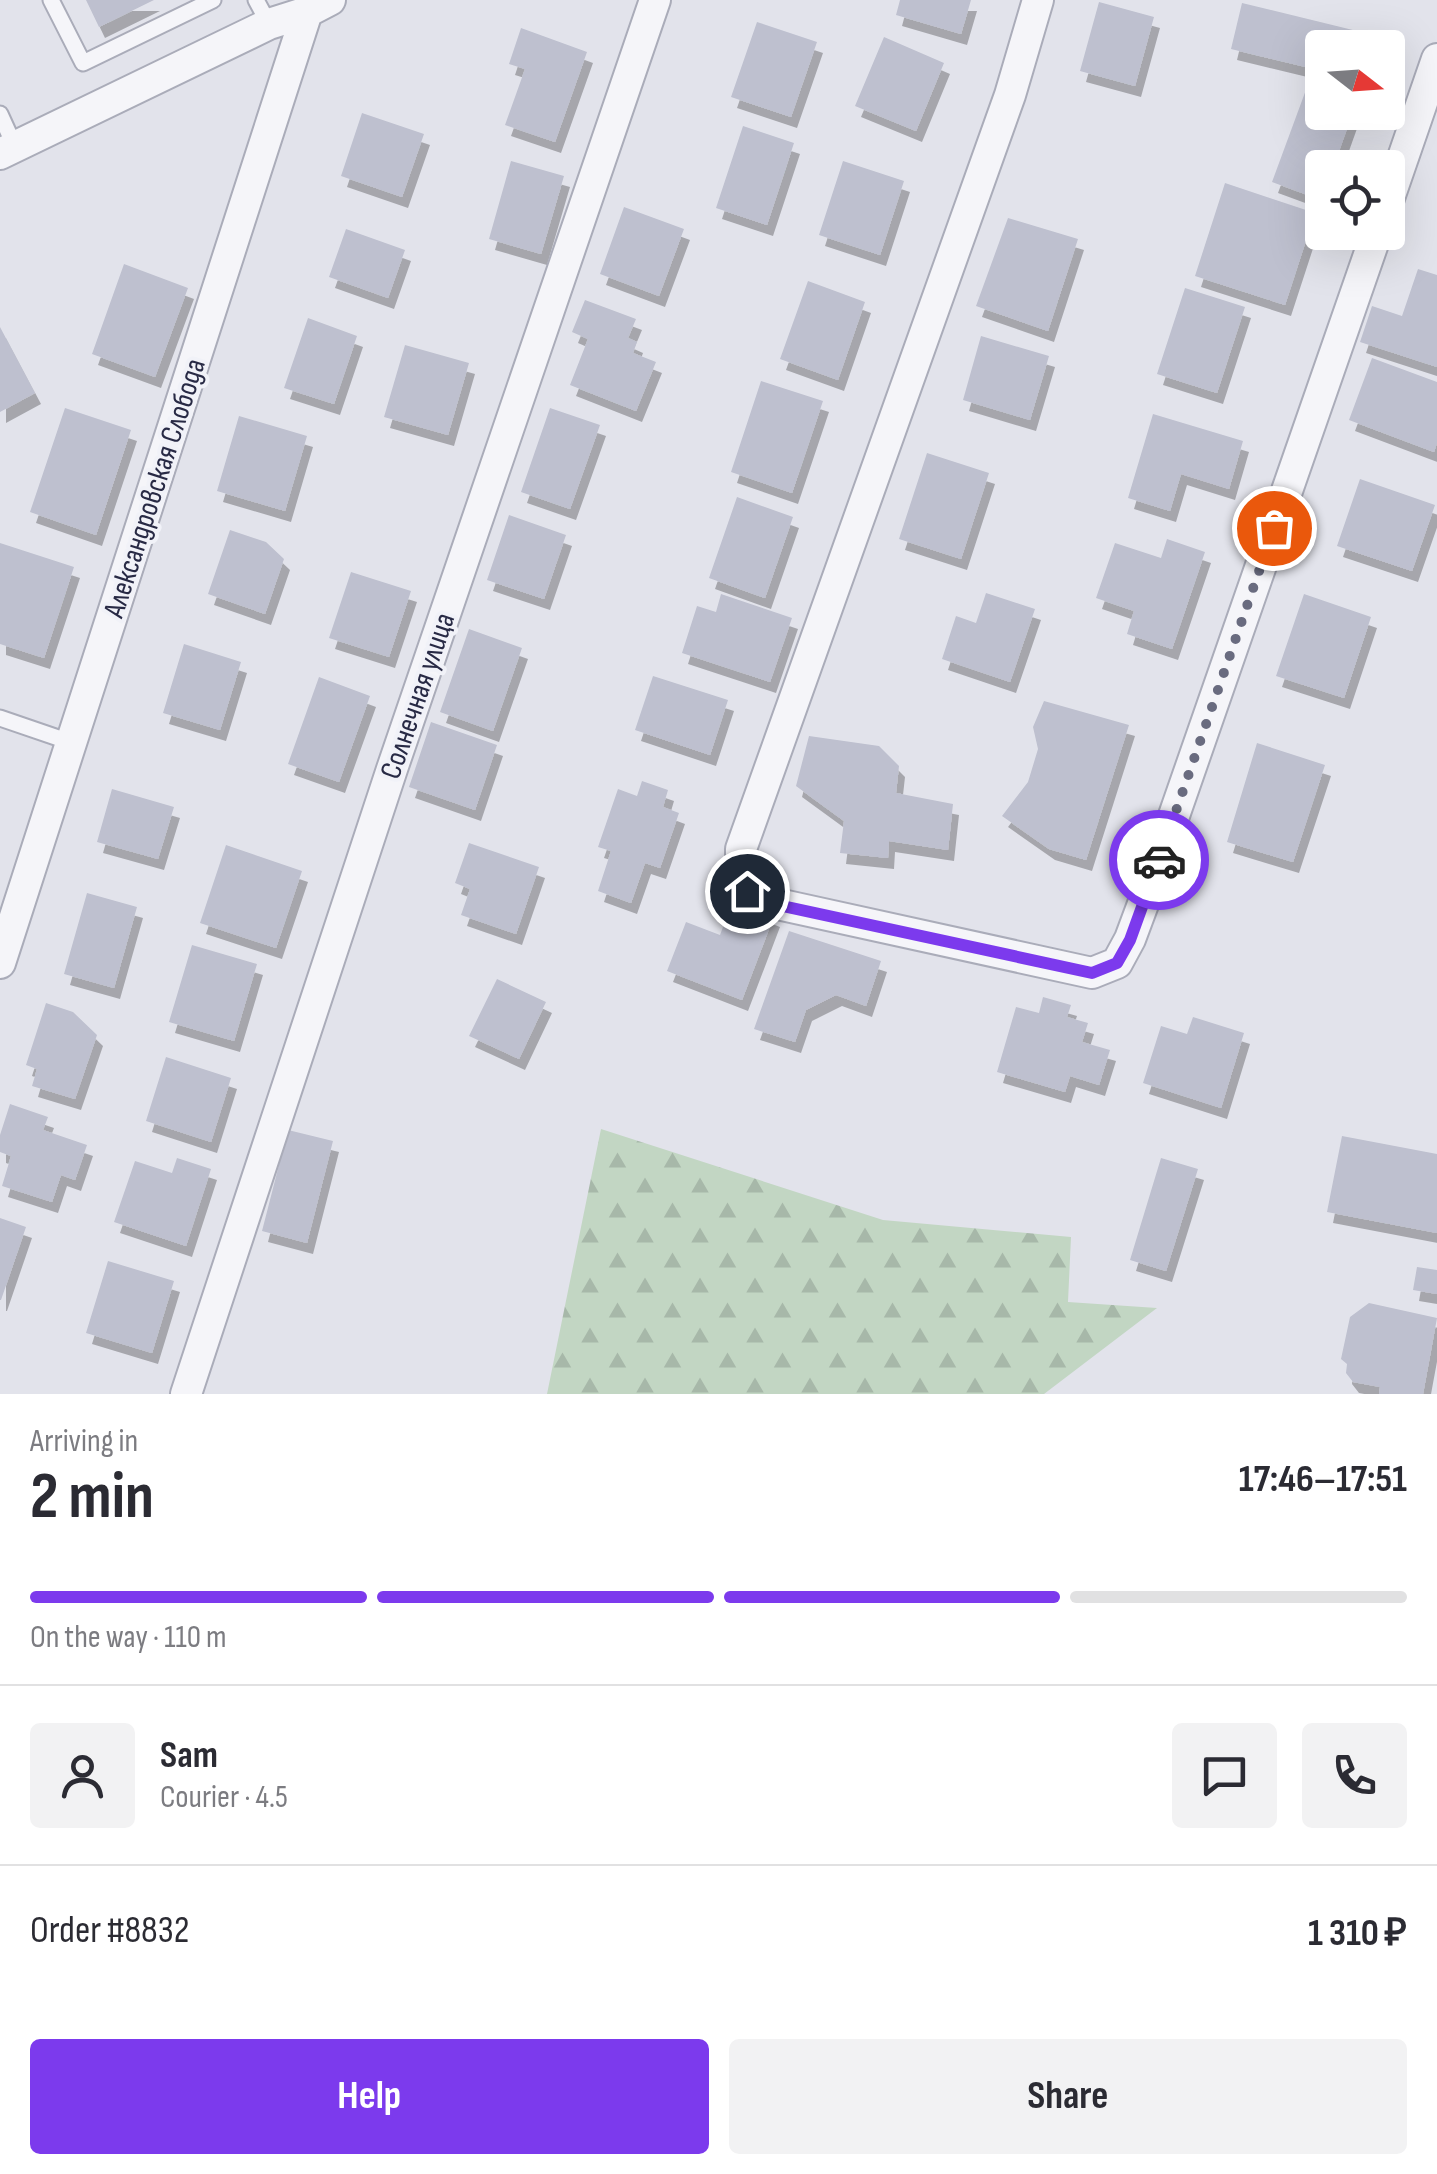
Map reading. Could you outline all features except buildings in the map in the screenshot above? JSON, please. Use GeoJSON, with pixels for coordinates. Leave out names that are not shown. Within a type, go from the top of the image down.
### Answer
{"type":"FeatureCollection","features":[{"type":"Feature","properties":{"kind":"street","name":"Солнечная улица"},"geometry":{"type":"LineString","coordinates":[[186,1394],[399,751],[655,0]]}},
{"type":"Feature","properties":{"kind":"street"},"geometry":{"type":"LineString","coordinates":[[1038,0],[1010,95],[741,850],[741,872],[747,891],[764,902],[1092,973],[1117,963],[1146,896],[1371,250]]}},
{"type":"Feature","properties":{"kind":"street"},"geometry":{"type":"LineString","coordinates":[[7,151],[263,12],[318,6]]}},
{"type":"Feature","properties":{"kind":"street","name":"Александровская Слобода"},"geometry":{"type":"LineString","coordinates":[[0,963],[318,6]]}},
{"type":"Feature","properties":{"kind":"street"},"geometry":{"type":"LineString","coordinates":[[1405,152],[1437,59]]}},
{"type":"Feature","properties":{"kind":"lane"},"geometry":{"type":"LineString","coordinates":[[51,0],[83,63],[213,0]]}},
{"type":"Feature","properties":{"kind":"lane"},"geometry":{"type":"LineString","coordinates":[[0,114],[7,151]]}},
{"type":"Feature","properties":{"kind":"lane"},"geometry":{"type":"LineString","coordinates":[[0,718],[73,742]]}},
{"type":"Feature","properties":{"kind":"green space"},"geometry":{"type":"Polygon","coordinates":[[[601,1129],[883,1220],[1071,1237],[1068,1302],[1157,1308],[1044,1394],[547,1394],[601,1129]]]}},
{"type":"Feature","properties":{"kind":"way so far"},"geometry":{"type":"LineString","coordinates":[[1159,860],[1274,528]]}},
{"type":"Feature","properties":{"kind":"route"},"geometry":{"type":"LineString","coordinates":[[747,891],[764,902],[1092,973],[1117,963],[1130,940],[1159,860]]}}]}
